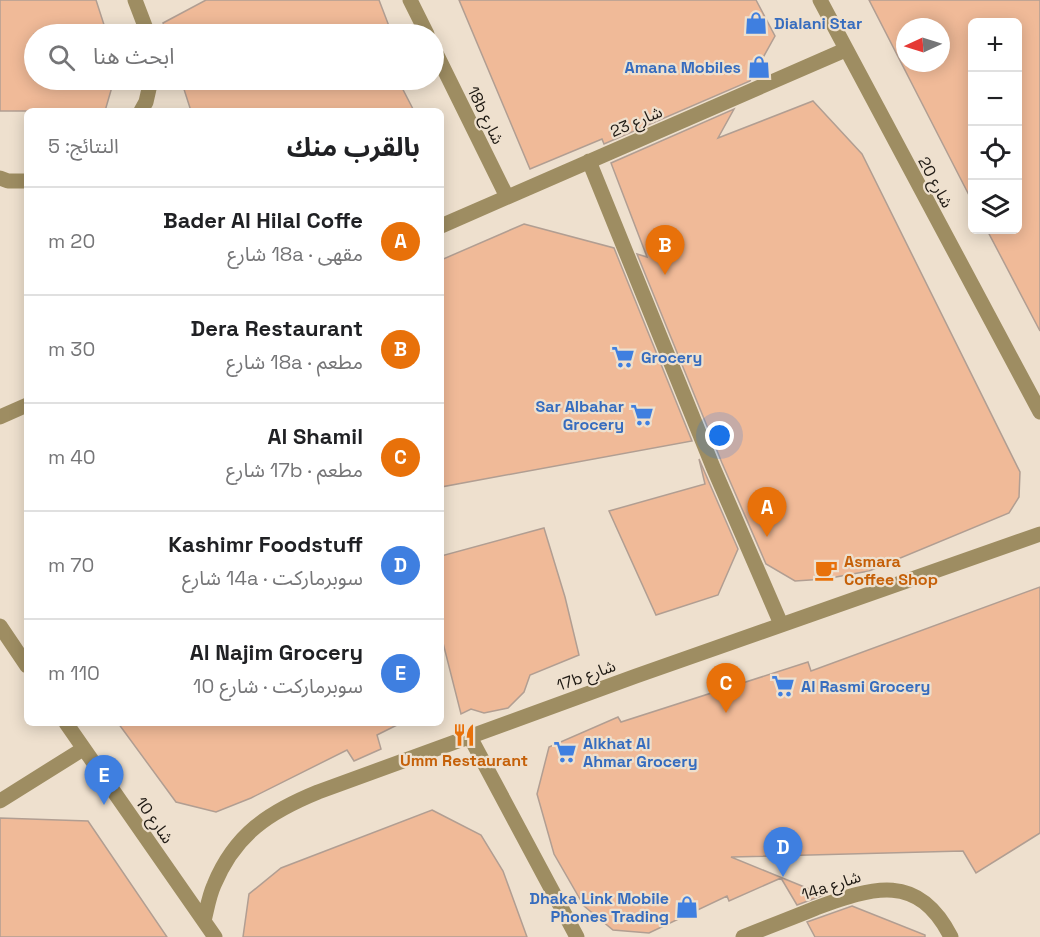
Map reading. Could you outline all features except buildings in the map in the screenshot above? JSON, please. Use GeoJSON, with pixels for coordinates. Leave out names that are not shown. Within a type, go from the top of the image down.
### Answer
{"type":"FeatureCollection","features":[{"type":"Feature","properties":{"kind":"street"},"geometry":{"type":"LineString","coordinates":[[135,0],[144,24]]}},
{"type":"Feature","properties":{"kind":"street"},"geometry":{"type":"LineString","coordinates":[[410,0],[422,24]]}},
{"type":"Feature","properties":{"kind":"street","name":"شارع 20"},"geometry":{"type":"LineString","coordinates":[[820,0],[1040,412]]}},
{"type":"Feature","properties":{"kind":"street","name":"شارع 23"},"geometry":{"type":"LineString","coordinates":[[444,224],[846,50]]}},
{"type":"Feature","properties":{"kind":"street","name":"18b شارع"},"geometry":{"type":"LineString","coordinates":[[444,69],[507,197]]}},
{"type":"Feature","properties":{"kind":"street"},"geometry":{"type":"LineString","coordinates":[[144,107],[148,90]]}},
{"type":"Feature","properties":{"kind":"street"},"geometry":{"type":"LineString","coordinates":[[589,161],[713,467],[781,624]]}},
{"type":"Feature","properties":{"kind":"street"},"geometry":{"type":"LineString","coordinates":[[0,178],[9,181],[24,181]]}},
{"type":"Feature","properties":{"kind":"street"},"geometry":{"type":"LineString","coordinates":[[0,417],[24,406]]}},
{"type":"Feature","properties":{"kind":"street","name":"17b شارع"},"geometry":{"type":"LineString","coordinates":[[204,921],[214,886],[231,854],[254,827],[284,806],[781,624],[1040,534]]}},
{"type":"Feature","properties":{"kind":"street"},"geometry":{"type":"LineString","coordinates":[[0,626],[24,662]]}},
{"type":"Feature","properties":{"kind":"street","name":"شارع 10"},"geometry":{"type":"LineString","coordinates":[[68,726],[214,937]]}},
{"type":"Feature","properties":{"kind":"street"},"geometry":{"type":"LineString","coordinates":[[470,737],[577,937]]}},
{"type":"Feature","properties":{"kind":"street"},"geometry":{"type":"LineString","coordinates":[[0,801],[83,749]]}},
{"type":"Feature","properties":{"kind":"street","name":"14a شارع"},"geometry":{"type":"LineString","coordinates":[[743,937],[844,898],[865,891],[886,889],[908,893],[927,904],[942,920],[951,937]]}},
{"type":"Feature","properties":{"kind":"place","name":"Dialani Star"},"geometry":{"type":"Point","coordinates":[756,23]}},
{"type":"Feature","properties":{"kind":"place","name":"Amana Mobiles"},"geometry":{"type":"Point","coordinates":[759,67]}},
{"type":"Feature","properties":{"kind":"place","name":"Dera Restaurant"},"geometry":{"type":"Point","coordinates":[665,275]}},
{"type":"Feature","properties":{"kind":"place","name":"Grocery"},"geometry":{"type":"Point","coordinates":[623,357]}},
{"type":"Feature","properties":{"kind":"place","name":"Sar Albahar Grocery"},"geometry":{"type":"Point","coordinates":[642,415]}},
{"type":"Feature","properties":{"kind":"place","name":"Bader Al Hilal Coffe"},"geometry":{"type":"Point","coordinates":[767,537]}},
{"type":"Feature","properties":{"kind":"place","name":"Asmara Coffee Shop"},"geometry":{"type":"Point","coordinates":[826,570]}},
{"type":"Feature","properties":{"kind":"place","name":"Al Rasmi Grocery"},"geometry":{"type":"Point","coordinates":[783,686]}},
{"type":"Feature","properties":{"kind":"place","name":"Al Shamil"},"geometry":{"type":"Point","coordinates":[726,713]}},
{"type":"Feature","properties":{"kind":"place","name":"Umm Restaurant"},"geometry":{"type":"Point","coordinates":[464,735]}},
{"type":"Feature","properties":{"kind":"place","name":"Alkhat Al Ahmar Grocery"},"geometry":{"type":"Point","coordinates":[565,752]}},
{"type":"Feature","properties":{"kind":"place","name":"Al Najim Grocery"},"geometry":{"type":"Point","coordinates":[104,805]}},
{"type":"Feature","properties":{"kind":"place","name":"Kashimr Foodstuff"},"geometry":{"type":"Point","coordinates":[783,877]}},
{"type":"Feature","properties":{"kind":"place","name":"Dhaka Link Mobile Phones Trading"},"geometry":{"type":"Point","coordinates":[687,907]}}]}
